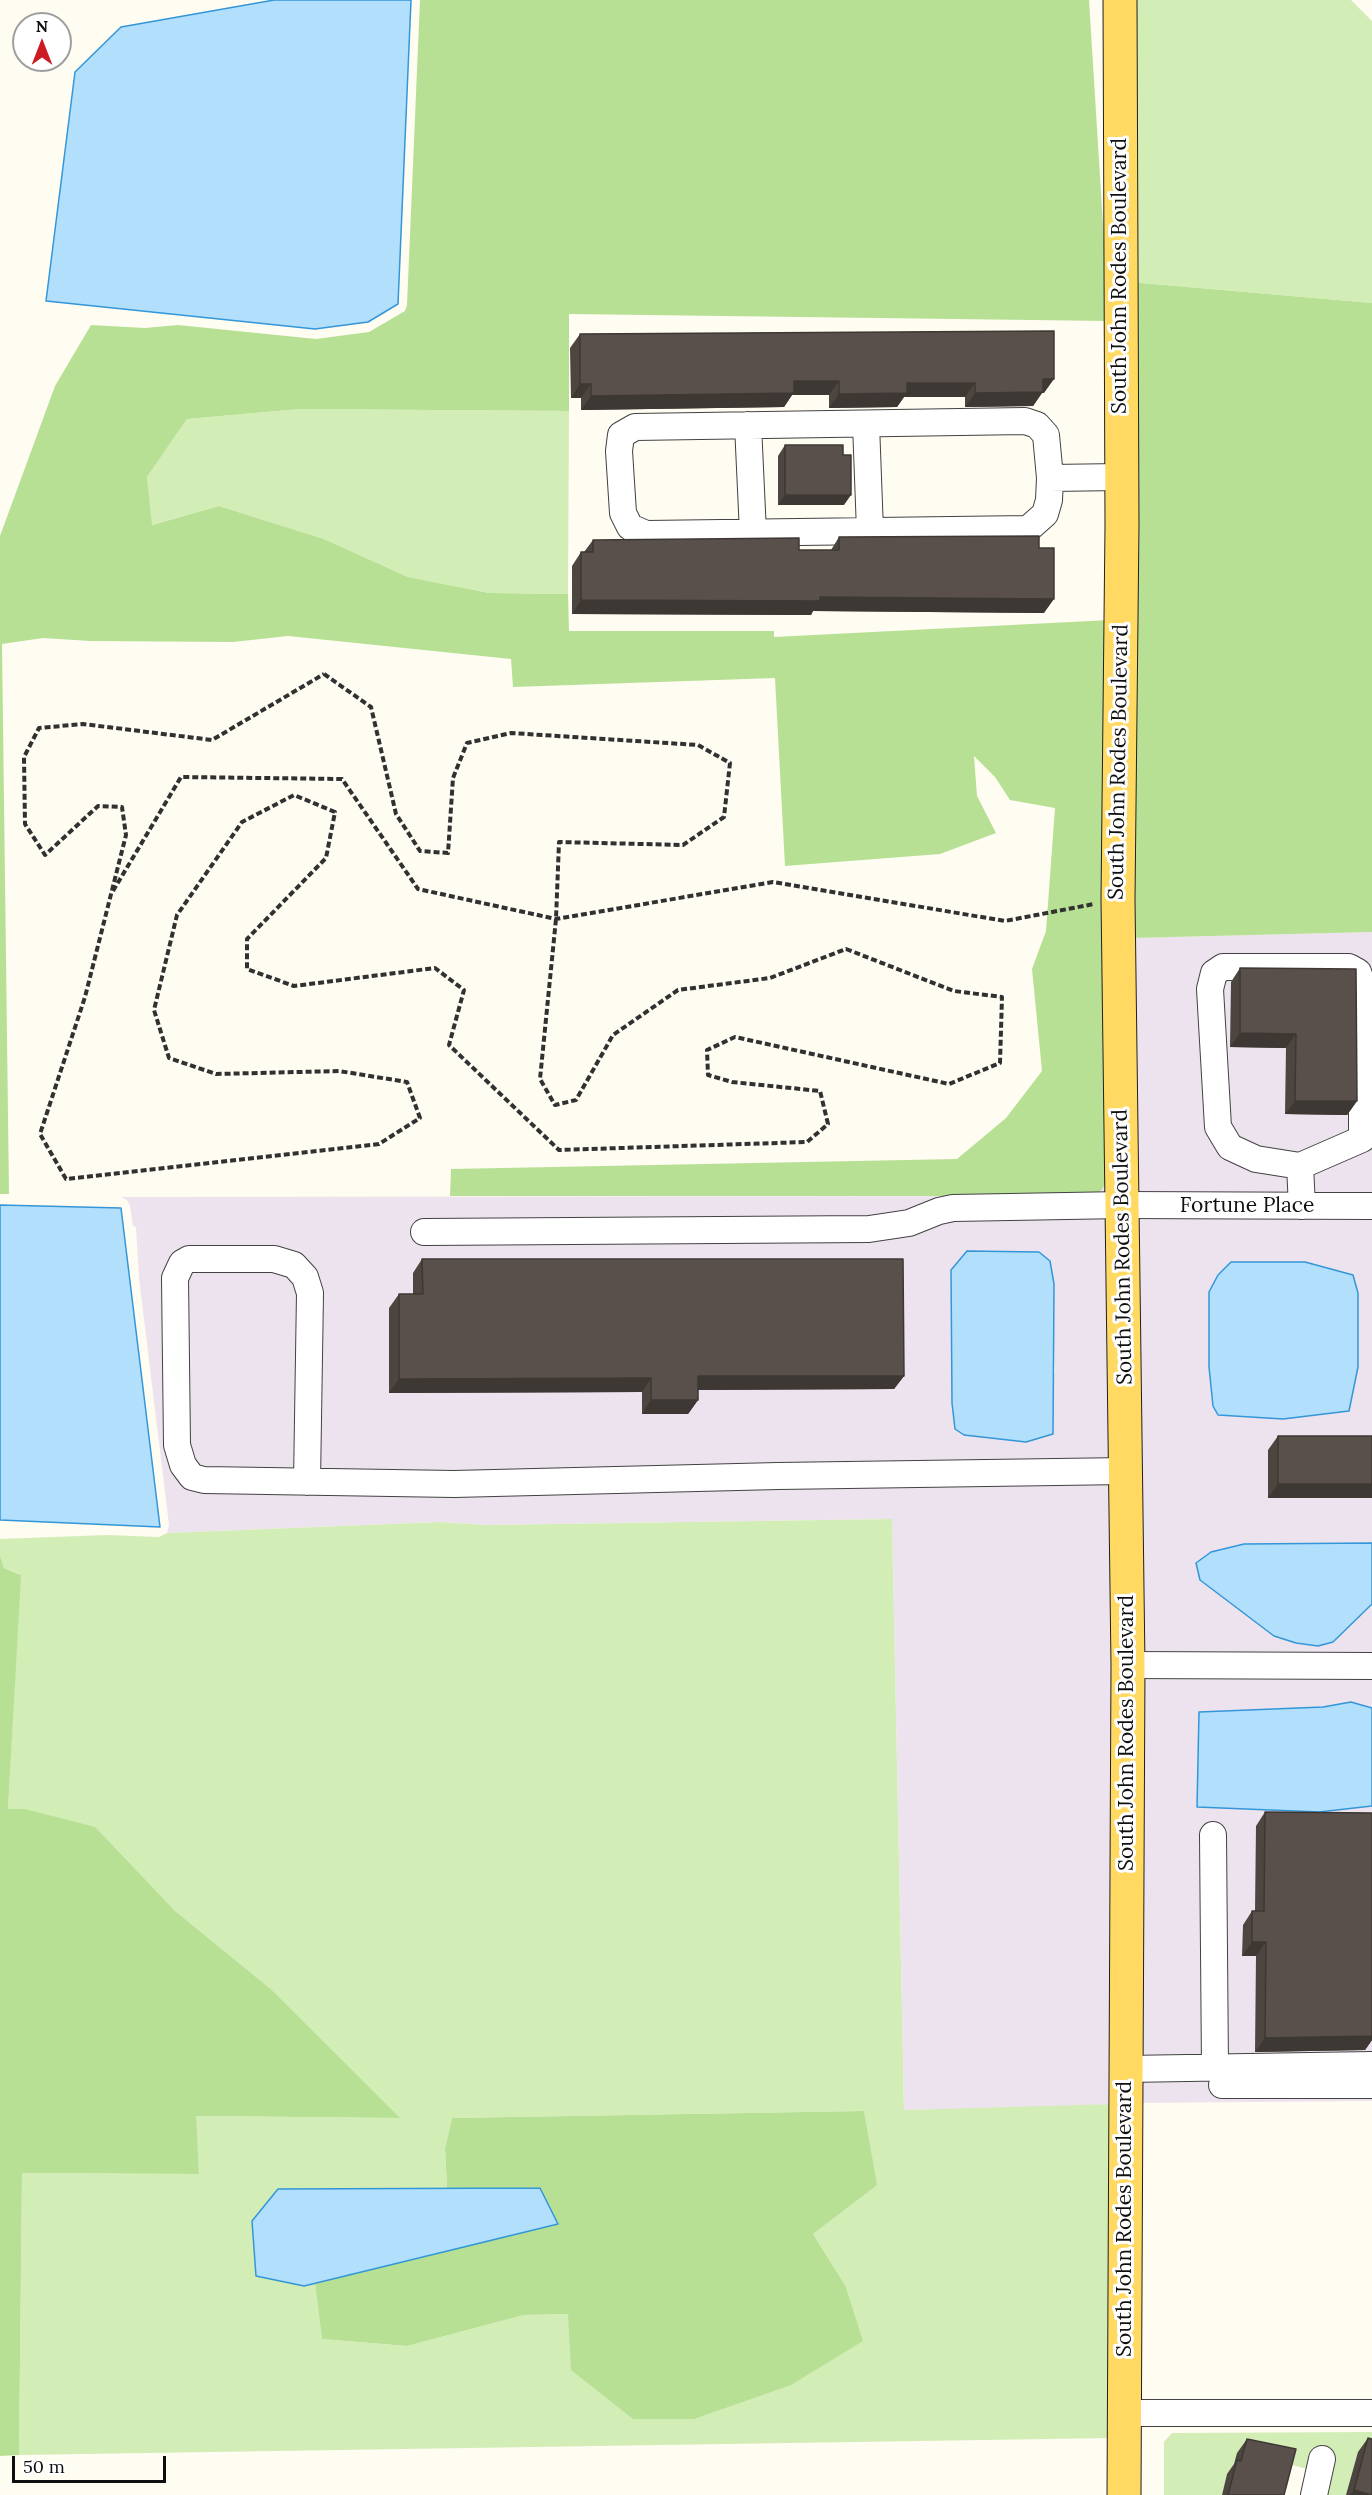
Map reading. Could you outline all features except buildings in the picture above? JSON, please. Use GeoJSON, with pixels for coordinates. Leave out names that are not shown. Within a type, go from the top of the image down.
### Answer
{"type":"FeatureCollection","features":[{"type":"Feature","properties":{"kind":"main road","name":"South John Rodes Boulevard"},"geometry":{"type":"LineString","coordinates":[[1120,0],[1120,477],[1122,525],[1118,899],[1128,1665],[1139,2069],[1124,2413],[1124,2495]]}},
{"type":"Feature","properties":{"kind":"street"},"geometry":{"type":"LineString","coordinates":[[1025,421],[1037,425],[1046,435],[1050,478],[1050,500],[1045,514],[1028,529],[646,534],[630,527],[623,513],[619,451],[621,435],[634,427],[866,424],[1025,421]]}},
{"type":"Feature","properties":{"kind":"street"},"geometry":{"type":"LineString","coordinates":[[866,424],[870,531]]}},
{"type":"Feature","properties":{"kind":"street"},"geometry":{"type":"LineString","coordinates":[[748,425],[753,533]]}},
{"type":"Feature","properties":{"kind":"street"},"geometry":{"type":"LineString","coordinates":[[1050,478],[1120,477]]}},
{"type":"Feature","properties":{"kind":"street"},"geometry":{"type":"LineString","coordinates":[[1223,966],[1349,966],[1358,972],[1362,983],[1362,1139],[1300,1166],[1256,1159],[1230,1147],[1218,1127],[1210,989],[1214,973],[1223,966]]}},
{"type":"Feature","properties":{"kind":"street"},"geometry":{"type":"LineString","coordinates":[[1300,1166],[1302,1206]]}},
{"type":"Feature","properties":{"kind":"street","name":"Fortune Place"},"geometry":{"type":"LineString","coordinates":[[424,1232],[869,1230],[909,1223],[953,1208],[1123,1205],[1372,1206]]}},
{"type":"Feature","properties":{"kind":"street"},"geometry":{"type":"LineString","coordinates":[[307,1482],[310,1293],[304,1277],[294,1265],[274,1259],[189,1259],[182,1263],[174,1278],[177,1445],[183,1465],[192,1477],[204,1480],[307,1482],[454,1484],[1126,1471]]}},
{"type":"Feature","properties":{"kind":"street"},"geometry":{"type":"LineString","coordinates":[[1128,1665],[1371,1667]]}},
{"type":"Feature","properties":{"kind":"street"},"geometry":{"type":"LineString","coordinates":[[1213,1835],[1215,2067]]}},
{"type":"Feature","properties":{"kind":"street"},"geometry":{"type":"LineString","coordinates":[[1139,2069],[1372,2065]]}},
{"type":"Feature","properties":{"kind":"street"},"geometry":{"type":"LineString","coordinates":[[1139,2069],[1179,2085],[1372,2085]]}},
{"type":"Feature","properties":{"kind":"street"},"geometry":{"type":"LineString","coordinates":[[1124,2413],[1372,2413]]}},
{"type":"Feature","properties":{"kind":"street"},"geometry":{"type":"LineString","coordinates":[[1314,2495],[1322,2459]]}},
{"type":"Feature","properties":{"kind":"path"},"geometry":{"type":"LineString","coordinates":[[324,674],[371,707],[396,814],[420,851],[448,853],[453,778],[467,743],[511,733],[698,745],[730,763],[724,817],[683,845],[559,842],[556,920],[540,1079],[555,1105],[576,1100],[613,1035],[678,990],[770,978],[846,949],[954,991],[1002,997],[1000,1063],[949,1084],[735,1037],[707,1050],[708,1075],[732,1082],[820,1092],[828,1124],[807,1142],[559,1150],[449,1045],[464,990],[435,968],[294,986],[247,969],[247,939],[326,858],[335,812],[294,795],[242,822],[177,915],[154,1010],[169,1058],[216,1074],[339,1071],[407,1082],[420,1118],[379,1144],[66,1179],[40,1134],[85,997],[126,835],[122,807],[98,806],[45,855],[25,824],[24,757],[39,728],[83,724],[212,740],[324,674]]}},
{"type":"Feature","properties":{"kind":"path"},"geometry":{"type":"LineString","coordinates":[[111,894],[181,777],[342,779],[418,889],[556,920],[773,882],[1005,921],[1118,899]]}},
{"type":"Feature","properties":{"kind":"shaded area"},"geometry":{"type":"Polygon","coordinates":[[[1372,932],[1372,1543],[1244,1544],[1333,1642],[1372,1604],[1372,1708],[1351,1702],[1323,1707],[1197,1806],[1319,1812],[1372,1806],[1372,2101],[1137,2103],[1131,938],[1372,932]]]}},
{"type":"Feature","properties":{"kind":"shaded area"},"geometry":{"type":"Polygon","coordinates":[[[1112,1175],[1115,2104],[904,2110],[892,1519],[487,1525],[440,1522],[167,1533],[169,1525],[139,1278],[136,1227],[133,1226],[127,1200],[121,1197],[92,1197],[1097,1196],[1112,1175]],[[951,1270],[952,1403],[955,1429],[1055,1373],[1052,1310],[1054,1284],[951,1270]]]}},
{"type":"Feature","properties":{"kind":"green space"},"geometry":{"type":"Polygon","coordinates":[[[420,0],[1089,0],[1109,321],[569,314],[569,411],[300,409],[187,419],[147,477],[152,525],[219,506],[324,539],[408,577],[489,593],[568,594],[569,631],[774,631],[774,637],[1110,620],[1112,1175],[1097,1196],[450,1196],[451,1169],[957,1159],[1006,1118],[1042,1071],[1032,969],[1046,931],[1055,808],[1010,800],[995,777],[974,756],[977,796],[996,833],[940,854],[785,866],[775,678],[513,687],[511,659],[288,636],[233,642],[91,641],[43,638],[2,644],[9,1194],[0,1194],[0,536],[55,386],[91,325],[145,328],[178,325],[316,339],[369,332],[405,311],[420,0]]]}},
{"type":"Feature","properties":{"kind":"green space"},"geometry":{"type":"Polygon","coordinates":[[[1130,0],[1351,0],[1372,21],[1372,303],[1130,282],[1130,0]]]}},
{"type":"Feature","properties":{"kind":"green space"},"geometry":{"type":"Polygon","coordinates":[[[1130,282],[1372,303],[1372,932],[1132,938],[1130,282]]]}},
{"type":"Feature","properties":{"kind":"green space"},"geometry":{"type":"Polygon","coordinates":[[[300,409],[569,411],[568,594],[489,593],[408,577],[324,539],[219,506],[151,525],[147,477],[187,419],[300,409]]]}},
{"type":"Feature","properties":{"kind":"green space"},"geometry":{"type":"Polygon","coordinates":[[[892,1519],[904,2110],[1115,2104],[1112,2438],[19,2455],[22,2173],[199,2174],[195,2116],[399,2118],[272,1990],[174,1910],[25,1809],[8,1809],[20,1574],[4,1568],[0,1555],[0,1539],[107,1535],[159,1537],[167,1533],[440,1522],[487,1525],[892,1519]],[[864,2111],[452,2118],[445,2148],[447,2188],[278,2189],[315,2283],[322,2339],[407,2346],[524,2315],[568,2314],[845,2285],[813,2234],[876,2185],[864,2111]]]}},
{"type":"Feature","properties":{"kind":"green space"},"geometry":{"type":"Polygon","coordinates":[[[0,1555],[4,1568],[21,1575],[8,1809],[25,1809],[95,1827],[174,1910],[272,1990],[400,2118],[196,2116],[199,2174],[22,2173],[19,2455],[0,2456],[0,1555]]]}},
{"type":"Feature","properties":{"kind":"green space"},"geometry":{"type":"Polygon","coordinates":[[[864,2111],[877,2185],[813,2234],[845,2285],[863,2341],[791,2385],[694,2419],[633,2419],[571,2370],[568,2314],[524,2315],[407,2346],[322,2339],[315,2283],[558,2224],[540,2188],[447,2188],[445,2148],[452,2118],[864,2111]]]}},
{"type":"Feature","properties":{"kind":"green space"},"geometry":{"type":"Polygon","coordinates":[[[1372,2432],[1372,2456],[1346,2495],[1326,2495],[1336,2456],[1316,2450],[1311,2470],[1262,2457],[1232,2475],[1227,2474],[1222,2495],[1164,2495],[1164,2442],[1172,2433],[1372,2432]]]}},
{"type":"Feature","properties":{"kind":"water"},"geometry":{"type":"Polygon","coordinates":[[[274,0],[411,0],[398,304],[368,322],[315,329],[46,301],[75,72],[121,27],[274,0]]]}},
{"type":"Feature","properties":{"kind":"water"},"geometry":{"type":"Polygon","coordinates":[[[0,1205],[121,1208],[160,1527],[0,1520],[0,1205]]]}},
{"type":"Feature","properties":{"kind":"water"},"geometry":{"type":"Polygon","coordinates":[[[967,1251],[1039,1252],[1050,1261],[1054,1284],[1053,1434],[1026,1442],[964,1435],[955,1429],[952,1403],[951,1270],[967,1251]]]}},
{"type":"Feature","properties":{"kind":"water"},"geometry":{"type":"Polygon","coordinates":[[[1231,1262],[1305,1262],[1353,1275],[1358,1293],[1358,1367],[1349,1411],[1283,1419],[1218,1415],[1213,1406],[1209,1367],[1209,1292],[1218,1275],[1231,1262]]]}},
{"type":"Feature","properties":{"kind":"water"},"geometry":{"type":"Polygon","coordinates":[[[1372,1543],[1372,1604],[1333,1642],[1318,1646],[1296,1643],[1274,1636],[1200,1580],[1196,1563],[1211,1552],[1244,1544],[1372,1543]]]}},
{"type":"Feature","properties":{"kind":"water"},"geometry":{"type":"Polygon","coordinates":[[[1351,1702],[1372,1708],[1372,1806],[1319,1812],[1197,1807],[1199,1712],[1323,1707],[1351,1702]]]}},
{"type":"Feature","properties":{"kind":"water"},"geometry":{"type":"Polygon","coordinates":[[[540,2188],[558,2224],[304,2286],[256,2276],[252,2221],[278,2189],[540,2188]]]}}]}
